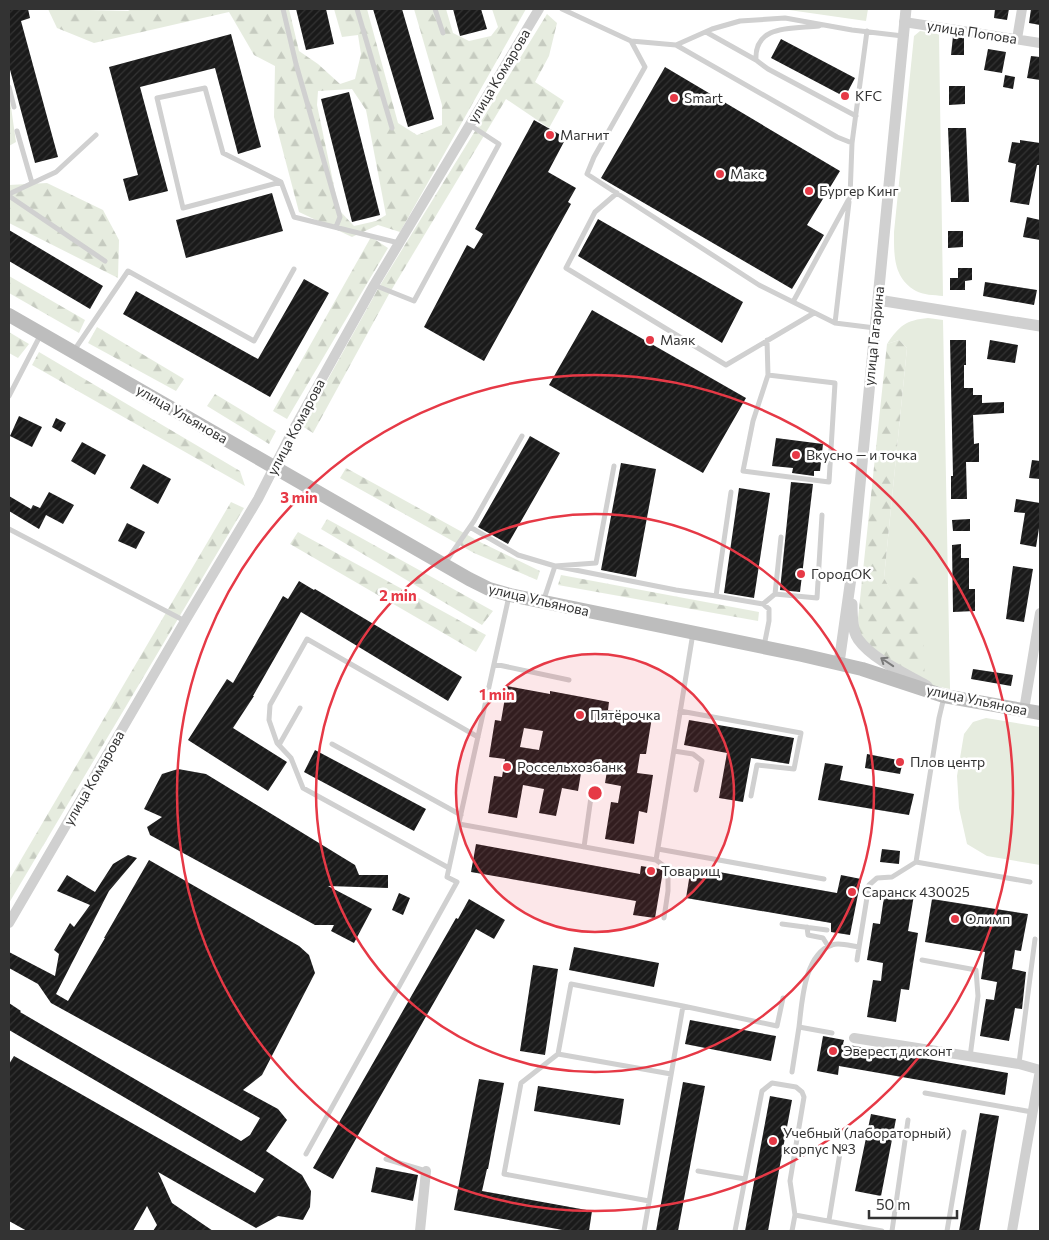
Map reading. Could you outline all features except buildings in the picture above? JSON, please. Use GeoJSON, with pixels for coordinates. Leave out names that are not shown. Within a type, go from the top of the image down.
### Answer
{"type":"FeatureCollection","features":[{"type":"Feature","properties":{"kind":"main road","name":"улица Ульянова"},"geometry":{"type":"LineString","coordinates":[[9,315],[443,565],[489,589],[543,602],[838,663],[944,696],[1040,713]]}},
{"type":"Feature","properties":{"kind":"street","name":"улица Комарова"},"geometry":{"type":"LineString","coordinates":[[9,923],[258,499],[291,434],[374,285],[539,9]]}},
{"type":"Feature","properties":{"kind":"street","name":"улица Гагарина"},"geometry":{"type":"LineString","coordinates":[[838,663],[851,578],[906,9]]}},
{"type":"Feature","properties":{"kind":"street"},"geometry":{"type":"LineString","coordinates":[[1017,40],[1022,9]]}},
{"type":"Feature","properties":{"kind":"street","name":"улица Попова"},"geometry":{"type":"LineString","coordinates":[[904,22],[1040,43]]}},
{"type":"Feature","properties":{"kind":"street"},"geometry":{"type":"LineString","coordinates":[[878,300],[1040,326]]}},
{"type":"Feature","properties":{"kind":"street"},"geometry":{"type":"LineString","coordinates":[[851,578],[854,629],[858,638],[868,649],[891,666],[944,696]]}},
{"type":"Feature","properties":{"kind":"street"},"geometry":{"type":"LineString","coordinates":[[1024,710],[1040,613]]}},
{"type":"Feature","properties":{"kind":"street"},"geometry":{"type":"LineString","coordinates":[[854,1038],[1018,1064],[1040,1070],[1012,1231]]}},
{"type":"Feature","properties":{"kind":"street"},"geometry":{"type":"LineString","coordinates":[[420,1231],[426,1171]]}},
{"type":"Feature","properties":{"kind":"lane"},"geometry":{"type":"LineString","coordinates":[[283,9],[296,64],[340,217],[336,227]]}},
{"type":"Feature","properties":{"kind":"lane"},"geometry":{"type":"LineString","coordinates":[[356,9],[392,128]]}},
{"type":"Feature","properties":{"kind":"lane"},"geometry":{"type":"LineString","coordinates":[[435,9],[443,33]]}},
{"type":"Feature","properties":{"kind":"lane"},"geometry":{"type":"LineString","coordinates":[[562,9],[631,41],[676,45],[837,137],[852,143]]}},
{"type":"Feature","properties":{"kind":"lane"},"geometry":{"type":"LineString","coordinates":[[676,45],[706,32],[740,21],[785,18],[903,36]]}},
{"type":"Feature","properties":{"kind":"lane"},"geometry":{"type":"LineString","coordinates":[[756,60],[760,41],[770,32],[824,25]]}},
{"type":"Feature","properties":{"kind":"lane"},"geometry":{"type":"LineString","coordinates":[[835,323],[850,197],[852,143],[866,31]]}},
{"type":"Feature","properties":{"kind":"lane"},"geometry":{"type":"LineString","coordinates":[[706,32],[756,60],[768,69],[856,116]]}},
{"type":"Feature","properties":{"kind":"lane"},"geometry":{"type":"LineString","coordinates":[[631,41],[645,67],[594,157],[587,174],[759,284],[835,323],[875,328]]}},
{"type":"Feature","properties":{"kind":"lane"},"geometry":{"type":"LineString","coordinates":[[9,87],[14,107]]}},
{"type":"Feature","properties":{"kind":"lane"},"geometry":{"type":"LineString","coordinates":[[281,182],[183,208],[157,98],[205,88],[223,153],[281,182],[294,217],[400,243]]}},
{"type":"Feature","properties":{"kind":"lane"},"geometry":{"type":"LineString","coordinates":[[374,285],[414,301],[499,144],[470,125]]}},
{"type":"Feature","properties":{"kind":"lane"},"geometry":{"type":"LineString","coordinates":[[17,131],[32,183]]}},
{"type":"Feature","properties":{"kind":"lane"},"geometry":{"type":"LineString","coordinates":[[96,135],[56,172],[9,195],[105,261]]}},
{"type":"Feature","properties":{"kind":"lane"},"geometry":{"type":"LineString","coordinates":[[617,193],[595,212],[566,268],[726,365],[814,313]]}},
{"type":"Feature","properties":{"kind":"lane"},"geometry":{"type":"LineString","coordinates":[[793,302],[850,197]]}},
{"type":"Feature","properties":{"kind":"lane"},"geometry":{"type":"LineString","coordinates":[[73,352],[128,271],[254,341],[294,269]]}},
{"type":"Feature","properties":{"kind":"lane"},"geometry":{"type":"LineString","coordinates":[[9,396],[41,334]]}},
{"type":"Feature","properties":{"kind":"lane"},"geometry":{"type":"LineString","coordinates":[[767,340],[768,375],[754,421],[743,471],[829,482],[835,383],[768,375]]}},
{"type":"Feature","properties":{"kind":"lane"},"geometry":{"type":"LineString","coordinates":[[443,565],[470,527],[522,436]]}},
{"type":"Feature","properties":{"kind":"lane"},"geometry":{"type":"LineString","coordinates":[[555,566],[596,563],[614,466]]}},
{"type":"Feature","properties":{"kind":"lane"},"geometry":{"type":"LineString","coordinates":[[716,596],[731,492]]}},
{"type":"Feature","properties":{"kind":"lane"},"geometry":{"type":"LineString","coordinates":[[774,594],[817,598],[822,516]]}},
{"type":"Feature","properties":{"kind":"lane"},"geometry":{"type":"LineString","coordinates":[[470,527],[518,555],[555,566],[676,590],[763,604],[769,609],[769,621],[763,647]]}},
{"type":"Feature","properties":{"kind":"lane"},"geometry":{"type":"LineString","coordinates":[[9,529],[185,621]]}},
{"type":"Feature","properties":{"kind":"lane"},"geometry":{"type":"LineString","coordinates":[[763,604],[774,594],[781,537]]}},
{"type":"Feature","properties":{"kind":"lane"},"geometry":{"type":"LineString","coordinates":[[543,602],[555,566]]}},
{"type":"Feature","properties":{"kind":"lane"},"geometry":{"type":"LineString","coordinates":[[306,1154],[457,882],[447,877],[510,595]]}},
{"type":"Feature","properties":{"kind":"lane"},"geometry":{"type":"LineString","coordinates":[[656,860],[694,633]]}},
{"type":"Feature","properties":{"kind":"lane"},"geometry":{"type":"LineString","coordinates":[[449,868],[304,788],[291,758],[279,745],[269,720],[270,705],[307,639],[478,737]]}},
{"type":"Feature","properties":{"kind":"lane"},"geometry":{"type":"LineString","coordinates":[[494,664],[569,680]]}},
{"type":"Feature","properties":{"kind":"lane"},"geometry":{"type":"LineString","coordinates":[[916,862],[944,696]]}},
{"type":"Feature","properties":{"kind":"lane"},"geometry":{"type":"LineString","coordinates":[[279,745],[300,708]]}},
{"type":"Feature","properties":{"kind":"lane"},"geometry":{"type":"LineString","coordinates":[[680,711],[801,733],[794,769],[757,765],[751,796]]}},
{"type":"Feature","properties":{"kind":"lane"},"geometry":{"type":"LineString","coordinates":[[332,744],[461,815]]}},
{"type":"Feature","properties":{"kind":"lane"},"geometry":{"type":"LineString","coordinates":[[674,751],[694,754],[702,760],[696,790]]}},
{"type":"Feature","properties":{"kind":"lane"},"geometry":{"type":"LineString","coordinates":[[584,847],[592,790]]}},
{"type":"Feature","properties":{"kind":"lane"},"geometry":{"type":"LineString","coordinates":[[459,824],[656,860],[668,869],[668,890],[664,918]]}},
{"type":"Feature","properties":{"kind":"lane"},"geometry":{"type":"LineString","coordinates":[[658,849],[824,879]]}},
{"type":"Feature","properties":{"kind":"lane"},"geometry":{"type":"LineString","coordinates":[[857,960],[870,884],[877,878],[892,877],[916,862],[1030,882]]}},
{"type":"Feature","properties":{"kind":"lane"},"geometry":{"type":"LineString","coordinates":[[782,924],[827,930]]}},
{"type":"Feature","properties":{"kind":"lane"},"geometry":{"type":"LineString","coordinates":[[807,927],[808,935],[823,938],[828,946]]}},
{"type":"Feature","properties":{"kind":"lane"},"geometry":{"type":"LineString","coordinates":[[1018,1064],[1035,939]]}},
{"type":"Feature","properties":{"kind":"lane"},"geometry":{"type":"LineString","coordinates":[[792,1072],[803,994],[812,961],[820,950],[834,944],[858,947]]}},
{"type":"Feature","properties":{"kind":"lane"},"geometry":{"type":"LineString","coordinates":[[922,960],[976,970],[978,996],[970,1057]]}},
{"type":"Feature","properties":{"kind":"lane"},"geometry":{"type":"LineString","coordinates":[[649,1201],[504,1174],[521,1083],[558,1054],[571,984],[777,1026],[783,998]]}},
{"type":"Feature","properties":{"kind":"lane"},"geometry":{"type":"LineString","coordinates":[[644,1231],[683,1006]]}},
{"type":"Feature","properties":{"kind":"lane"},"geometry":{"type":"LineString","coordinates":[[799,1027],[832,1033]]}},
{"type":"Feature","properties":{"kind":"lane"},"geometry":{"type":"LineString","coordinates":[[558,1054],[671,1074]]}},
{"type":"Feature","properties":{"kind":"lane"},"geometry":{"type":"LineString","coordinates":[[735,1231],[762,1091],[772,1083],[796,1087],[802,1092],[804,1097],[790,1181],[795,1215],[792,1231]]}},
{"type":"Feature","properties":{"kind":"lane"},"geometry":{"type":"LineString","coordinates":[[925,1094],[1033,1112]]}},
{"type":"Feature","properties":{"kind":"lane"},"geometry":{"type":"LineString","coordinates":[[892,1231],[908,1120]]}},
{"type":"Feature","properties":{"kind":"lane"},"geometry":{"type":"LineString","coordinates":[[946,1231],[964,1132]]}},
{"type":"Feature","properties":{"kind":"lane"},"geometry":{"type":"LineString","coordinates":[[829,1220],[840,1153]]}},
{"type":"Feature","properties":{"kind":"lane"},"geometry":{"type":"LineString","coordinates":[[386,1160],[426,1171]]}},
{"type":"Feature","properties":{"kind":"lane"},"geometry":{"type":"LineString","coordinates":[[698,1171],[745,1179]]}},
{"type":"Feature","properties":{"kind":"lane"},"geometry":{"type":"LineString","coordinates":[[795,1215],[882,1231]]}},
{"type":"Feature","properties":{"kind":"green space"},"geometry":{"type":"Polygon","coordinates":[[[48,9],[128,11],[132,9],[289,9],[299,51],[318,64],[340,84],[355,79],[361,54],[358,35],[342,37],[334,9],[367,9],[398,123],[417,135],[442,125],[442,105],[414,9],[446,9],[453,33],[469,41],[491,36],[498,27],[492,9],[526,9],[400,232],[378,225],[352,237],[299,212],[274,117],[275,66],[254,55],[229,12],[94,43],[57,28],[48,9]],[[352,89],[318,91],[317,105],[339,210],[354,226],[376,221],[386,215],[366,110],[352,89]]]}},
{"type":"Feature","properties":{"kind":"green space"},"geometry":{"type":"Polygon","coordinates":[[[782,9],[868,9],[866,21],[782,9]]]}},
{"type":"Feature","properties":{"kind":"green space"},"geometry":{"type":"Polygon","coordinates":[[[547,14],[557,23],[549,56],[535,82],[564,101],[549,128],[506,99],[389,294],[313,433],[302,426],[379,287],[547,14]]]}},
{"type":"Feature","properties":{"kind":"green space"},"geometry":{"type":"Polygon","coordinates":[[[920,31],[939,34],[943,296],[922,293],[908,286],[899,273],[894,249],[894,232],[914,36],[920,31]]]}},
{"type":"Feature","properties":{"kind":"green space"},"geometry":{"type":"Polygon","coordinates":[[[9,93],[16,142],[9,146],[9,93]]]}},
{"type":"Feature","properties":{"kind":"green space"},"geometry":{"type":"Polygon","coordinates":[[[47,183],[103,210],[119,240],[118,278],[9,223],[9,185],[47,183]]]}},
{"type":"Feature","properties":{"kind":"green space"},"geometry":{"type":"Polygon","coordinates":[[[371,237],[388,248],[287,419],[273,411],[371,237]]]}},
{"type":"Feature","properties":{"kind":"green space"},"geometry":{"type":"Polygon","coordinates":[[[9,276],[85,320],[79,333],[9,293],[9,276]]]}},
{"type":"Feature","properties":{"kind":"green space"},"geometry":{"type":"Polygon","coordinates":[[[928,318],[943,320],[950,689],[925,684],[892,593],[884,578],[907,348],[899,340],[887,344],[899,328],[914,320],[928,318]]]}},
{"type":"Feature","properties":{"kind":"green space"},"geometry":{"type":"Polygon","coordinates":[[[97,327],[184,379],[176,391],[88,343],[97,327]]]}},
{"type":"Feature","properties":{"kind":"green space"},"geometry":{"type":"Polygon","coordinates":[[[9,332],[29,344],[18,358],[9,353],[9,332]]]}},
{"type":"Feature","properties":{"kind":"green space"},"geometry":{"type":"Polygon","coordinates":[[[899,340],[907,348],[884,578],[892,592],[898,581],[911,576],[921,582],[925,684],[866,643],[859,633],[858,618],[887,344],[899,340]]]}},
{"type":"Feature","properties":{"kind":"green space"},"geometry":{"type":"Polygon","coordinates":[[[39,352],[240,471],[245,486],[32,365],[39,352]]]}},
{"type":"Feature","properties":{"kind":"green space"},"geometry":{"type":"Polygon","coordinates":[[[215,394],[276,431],[269,444],[207,406],[215,394]]]}},
{"type":"Feature","properties":{"kind":"green space"},"geometry":{"type":"Polygon","coordinates":[[[346,468],[482,543],[540,571],[537,580],[474,553],[340,478],[346,468]]]}},
{"type":"Feature","properties":{"kind":"green space"},"geometry":{"type":"Polygon","coordinates":[[[231,502],[244,508],[9,903],[9,880],[231,502]]]}},
{"type":"Feature","properties":{"kind":"green space"},"geometry":{"type":"Polygon","coordinates":[[[327,519],[493,611],[482,625],[321,529],[327,519]]]}},
{"type":"Feature","properties":{"kind":"green space"},"geometry":{"type":"Polygon","coordinates":[[[298,532],[486,635],[476,652],[290,544],[298,532]]]}},
{"type":"Feature","properties":{"kind":"green space"},"geometry":{"type":"Polygon","coordinates":[[[561,575],[759,612],[758,621],[558,585],[561,575]]]}},
{"type":"Feature","properties":{"kind":"green space"},"geometry":{"type":"Polygon","coordinates":[[[986,718],[1040,727],[1040,865],[987,856],[967,844],[959,808],[957,776],[964,734],[973,722],[986,718]]]}},
{"type":"Feature","properties":{"kind":"place","name":"KFC"},"geometry":{"type":"Point","coordinates":[845,96]}},
{"type":"Feature","properties":{"kind":"place","name":"Smart"},"geometry":{"type":"Point","coordinates":[674,98]}},
{"type":"Feature","properties":{"kind":"place","name":"Магнит"},"geometry":{"type":"Point","coordinates":[550,135]}},
{"type":"Feature","properties":{"kind":"place","name":"Макс"},"geometry":{"type":"Point","coordinates":[720,174]}},
{"type":"Feature","properties":{"kind":"place","name":"Бургер Кинг"},"geometry":{"type":"Point","coordinates":[809,191]}},
{"type":"Feature","properties":{"kind":"place","name":"Маяк"},"geometry":{"type":"Point","coordinates":[650,340]}},
{"type":"Feature","properties":{"kind":"place","name":"Вкусно — и точка"},"geometry":{"type":"Point","coordinates":[796,455]}},
{"type":"Feature","properties":{"kind":"place","name":"ГородОК"},"geometry":{"type":"Point","coordinates":[801,574]}},
{"type":"Feature","properties":{"kind":"place","name":"Пятёрочка"},"geometry":{"type":"Point","coordinates":[580,715]}},
{"type":"Feature","properties":{"kind":"place","name":"Плов центр"},"geometry":{"type":"Point","coordinates":[900,762]}},
{"type":"Feature","properties":{"kind":"place","name":"Россельхозбанк"},"geometry":{"type":"Point","coordinates":[507,767]}},
{"type":"Feature","properties":{"kind":"place","name":"Товарищ"},"geometry":{"type":"Point","coordinates":[651,871]}},
{"type":"Feature","properties":{"kind":"place","name":"Саранск 430025"},"geometry":{"type":"Point","coordinates":[852,892]}},
{"type":"Feature","properties":{"kind":"place","name":"Олимп"},"geometry":{"type":"Point","coordinates":[955,919]}},
{"type":"Feature","properties":{"kind":"place","name":"Эверест дисконт"},"geometry":{"type":"Point","coordinates":[833,1051]}},
{"type":"Feature","properties":{"kind":"place","name":"Учебный (лабораторный) корпус №3"},"geometry":{"type":"Point","coordinates":[773,1141]}}]}
